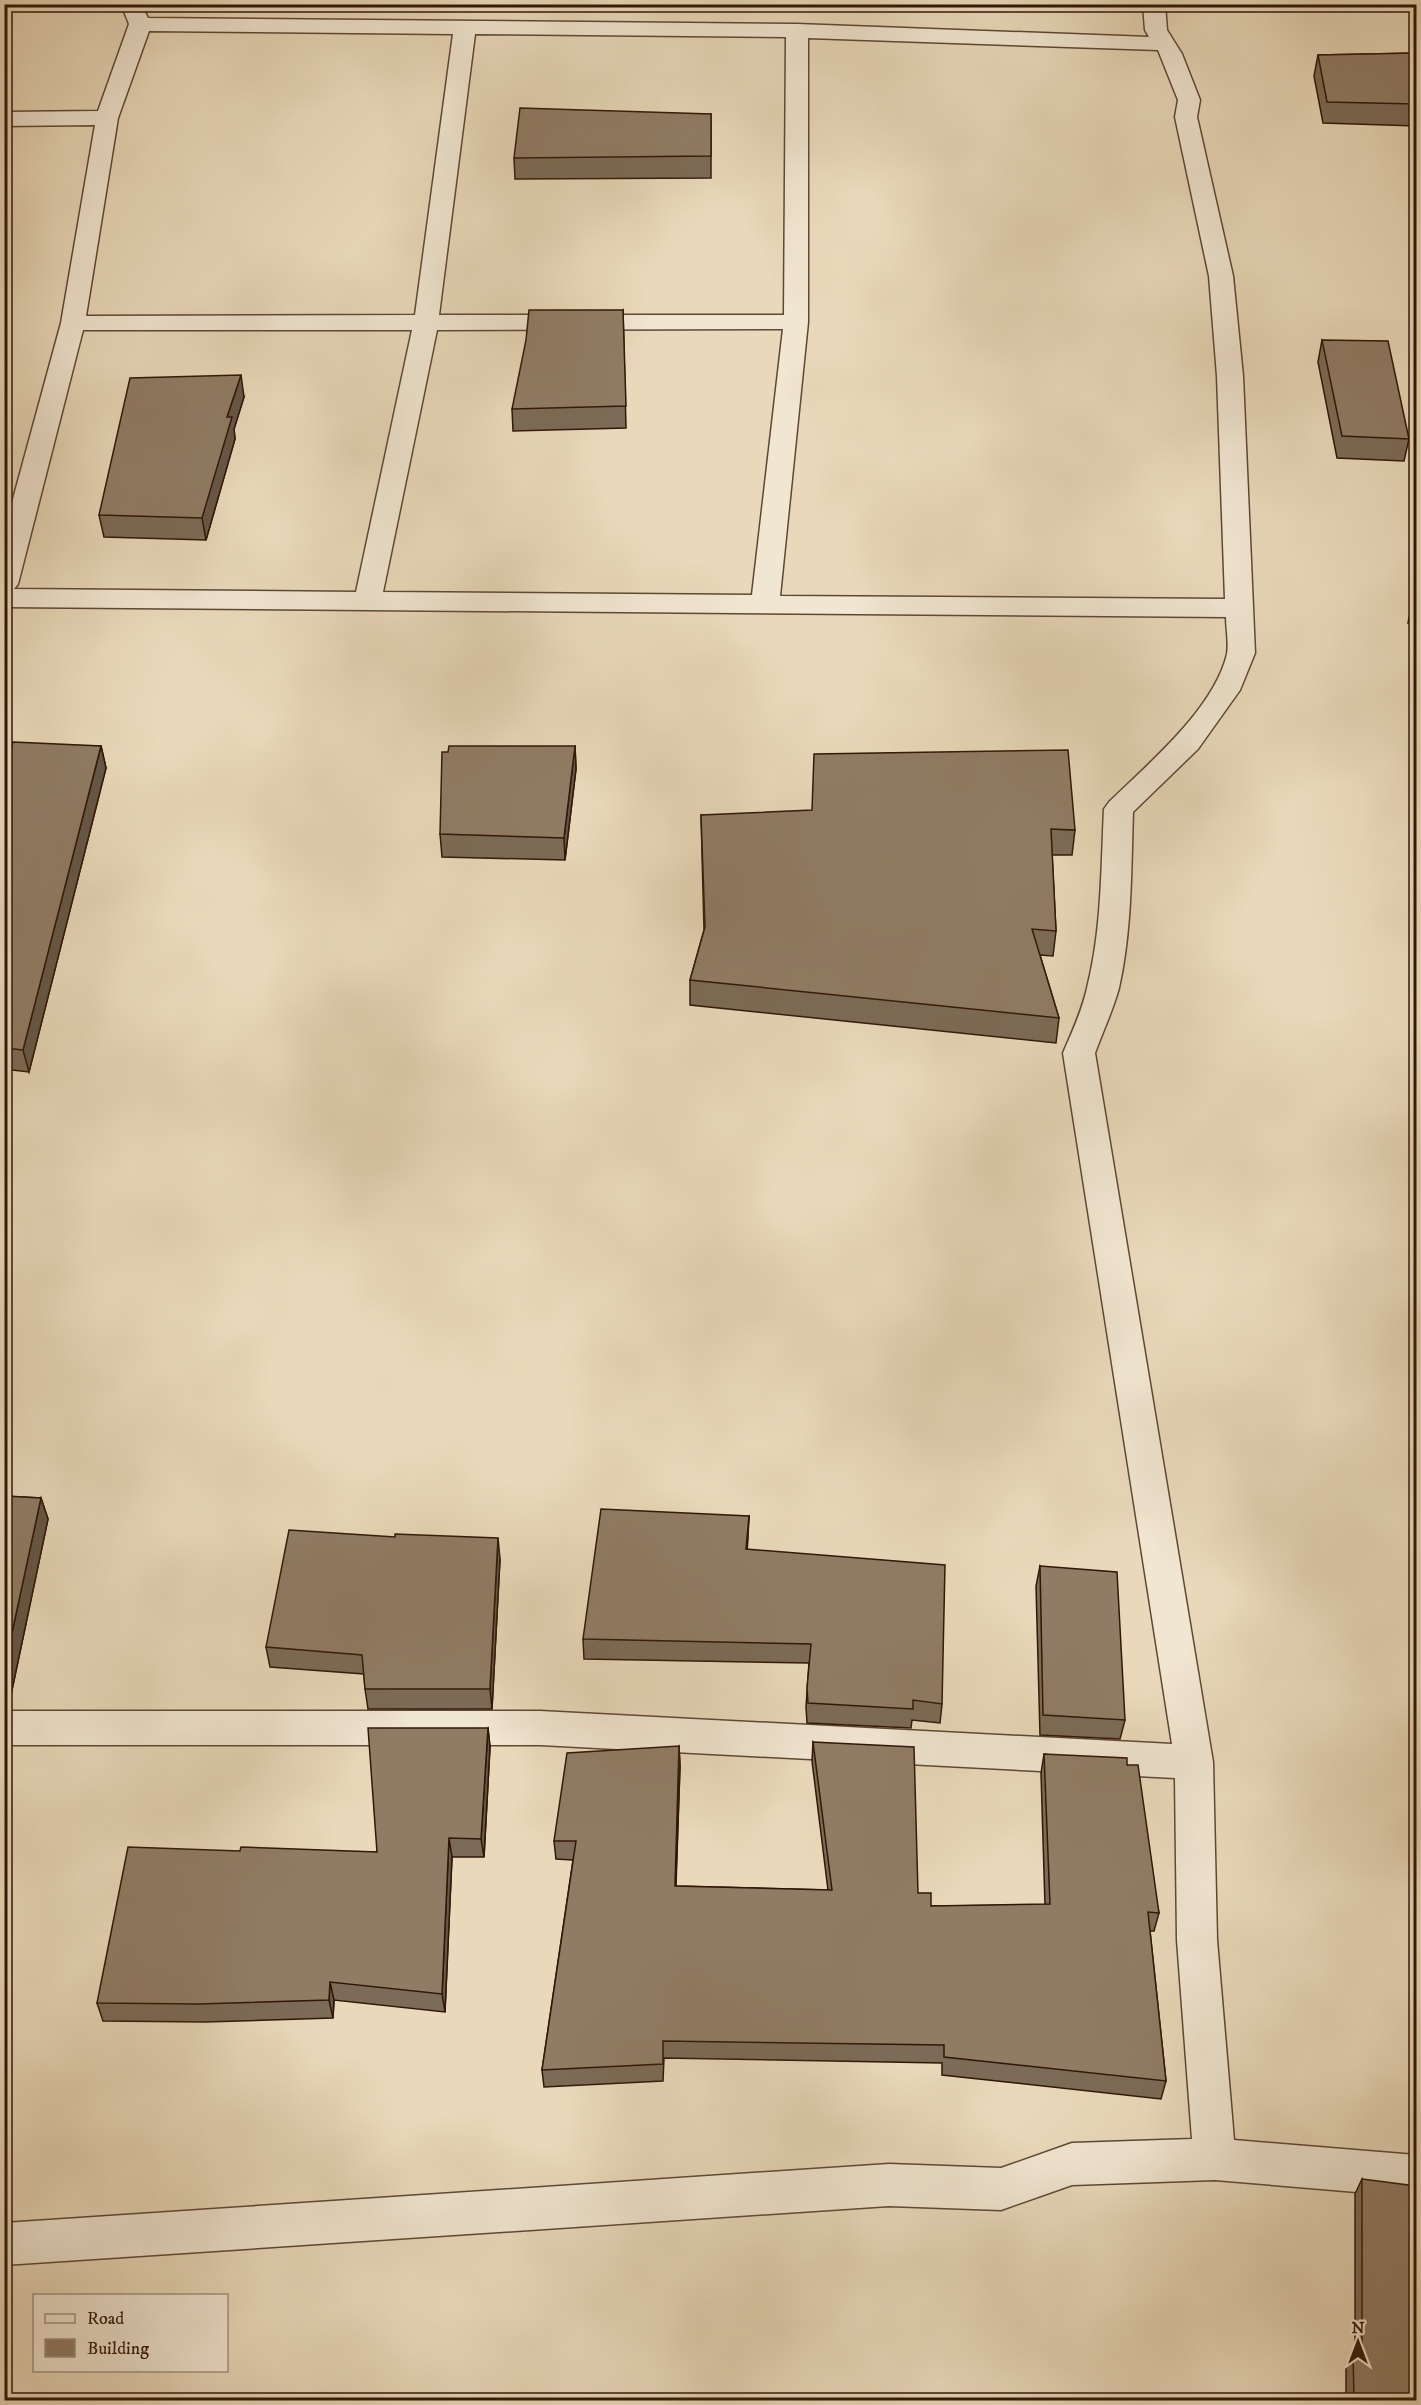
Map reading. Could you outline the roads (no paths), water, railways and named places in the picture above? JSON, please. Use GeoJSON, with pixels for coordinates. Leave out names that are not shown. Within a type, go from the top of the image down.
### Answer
{"type":"FeatureCollection","features":[{"type":"Feature","properties":{"kind":"street"},"geometry":{"type":"LineString","coordinates":[[1154,4],[1156,30],[1171,54],[1189,100],[1186,117],[1221,276],[1230,376],[1241,652],[1226,690],[1188,742],[1119,808],[1110,951],[1103,989],[1079,1053],[1194,1762],[1197,1940],[1215,2159]]}},
{"type":"Feature","properties":{"kind":"street"},"geometry":{"type":"LineString","coordinates":[[4,584],[73,323],[107,118],[135,14],[465,29],[797,31],[1164,44]]}},
{"type":"Feature","properties":{"kind":"street"},"geometry":{"type":"LineString","coordinates":[[368,601],[426,324],[465,29]]}},
{"type":"Feature","properties":{"kind":"street"},"geometry":{"type":"LineString","coordinates":[[765,604],[796,322],[797,31]]}},
{"type":"Feature","properties":{"kind":"street"},"geometry":{"type":"LineString","coordinates":[[4,119],[107,118]]}},
{"type":"Feature","properties":{"kind":"street"},"geometry":{"type":"LineString","coordinates":[[73,323],[796,322]]}},
{"type":"Feature","properties":{"kind":"street"},"geometry":{"type":"LineString","coordinates":[[4,598],[1241,608]]}},
{"type":"Feature","properties":{"kind":"street"},"geometry":{"type":"LineString","coordinates":[[4,1728],[540,1728],[1194,1762]]}},
{"type":"Feature","properties":{"kind":"street"},"geometry":{"type":"LineString","coordinates":[[4,2244],[889,2185],[1001,2189],[1072,2164],[1215,2159],[1416,2176]]}}]}
